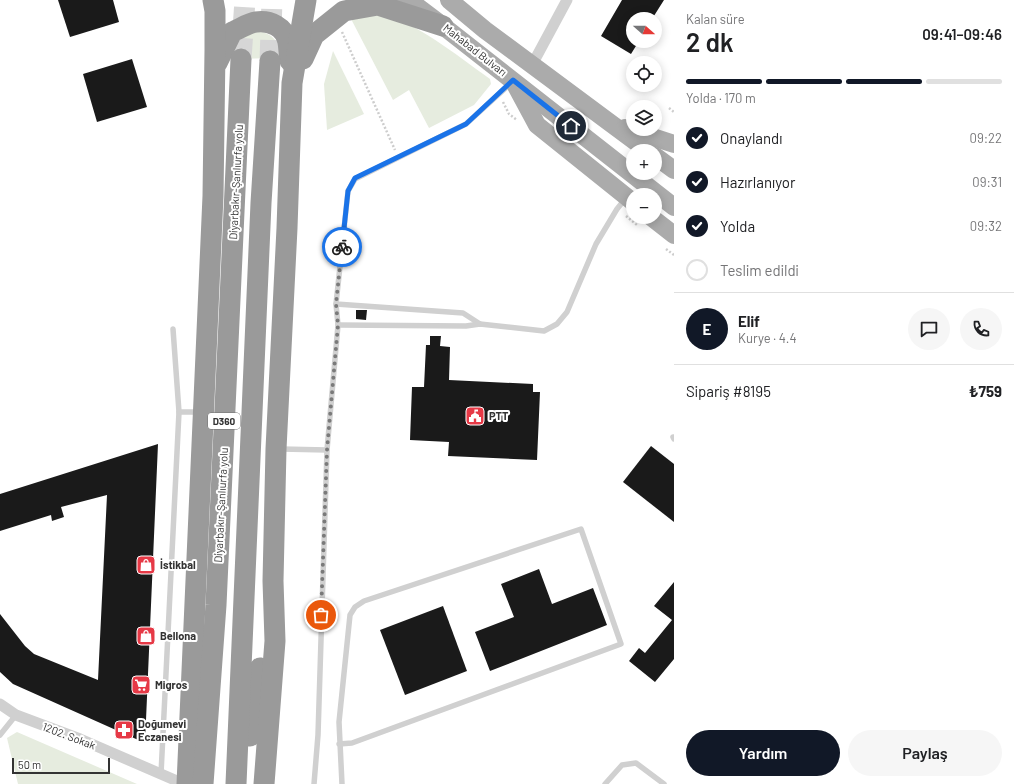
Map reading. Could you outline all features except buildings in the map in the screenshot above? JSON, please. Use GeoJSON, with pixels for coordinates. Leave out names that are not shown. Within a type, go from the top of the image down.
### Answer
{"type":"FeatureCollection","features":[{"type":"Feature","properties":{"kind":"highway"},"geometry":{"type":"LineString","coordinates":[[185,784],[196,610],[212,196],[215,68],[215,11],[213,0]]}},
{"type":"Feature","properties":{"kind":"highway"},"geometry":{"type":"LineString","coordinates":[[292,83],[306,0]]}},
{"type":"Feature","properties":{"kind":"highway"},"geometry":{"type":"LineString","coordinates":[[292,83],[314,35],[344,11],[378,5],[443,26]]}},
{"type":"Feature","properties":{"kind":"highway"},"geometry":{"type":"LineString","coordinates":[[215,68],[232,32],[256,22],[268,23],[280,27],[288,41],[292,83],[287,236],[276,449],[273,581],[275,641],[264,784]]}},
{"type":"Feature","properties":{"kind":"highway","name":"Diyarbakır-Şanlıurfa yolu"},"geometry":{"type":"LineString","coordinates":[[202,784],[216,605],[242,58]]}},
{"type":"Feature","properties":{"kind":"highway","name":"D360"},"geometry":{"type":"LineString","coordinates":[[236,784],[261,203],[270,62]]}},
{"type":"Feature","properties":{"kind":"highway"},"geometry":{"type":"LineString","coordinates":[[243,784],[273,581]]}},
{"type":"Feature","properties":{"kind":"highway"},"geometry":{"type":"LineString","coordinates":[[196,610],[202,784]]}},
{"type":"Feature","properties":{"kind":"main road","name":"Mahabad Bulvarı"},"geometry":{"type":"LineString","coordinates":[[405,0],[418,7],[443,26],[674,207]]}},
{"type":"Feature","properties":{"kind":"main road","name":"Mahabad Bulvarı"},"geometry":{"type":"LineString","coordinates":[[449,0],[485,30],[638,144]]}},
{"type":"Feature","properties":{"kind":"main road"},"geometry":{"type":"LineString","coordinates":[[513,80],[537,124],[626,197]]}},
{"type":"Feature","properties":{"kind":"main road"},"geometry":{"type":"LineString","coordinates":[[611,124],[674,144]]}},
{"type":"Feature","properties":{"kind":"main road"},"geometry":{"type":"LineString","coordinates":[[662,161],[674,170]]}},
{"type":"Feature","properties":{"kind":"main road"},"geometry":{"type":"LineString","coordinates":[[660,224],[674,235]]}},
{"type":"Feature","properties":{"kind":"street"},"geometry":{"type":"LineString","coordinates":[[532,65],[568,0]]}},
{"type":"Feature","properties":{"kind":"street","name":"1202. Sokak"},"geometry":{"type":"LineString","coordinates":[[0,704],[16,715],[80,739],[185,784]]}},
{"type":"Feature","properties":{"kind":"lane"},"geometry":{"type":"LineString","coordinates":[[314,784],[318,735],[327,450],[338,325],[336,304],[348,191],[355,178],[466,124],[513,80]]}},
{"type":"Feature","properties":{"kind":"lane"},"geometry":{"type":"LineString","coordinates":[[338,325],[466,326],[480,324],[544,331],[557,324],[567,312],[596,244],[617,209],[626,203]]}},
{"type":"Feature","properties":{"kind":"lane"},"geometry":{"type":"LineString","coordinates":[[336,304],[463,313],[480,324]]}},
{"type":"Feature","properties":{"kind":"lane"},"geometry":{"type":"LineString","coordinates":[[161,774],[179,412],[173,329]]}},
{"type":"Feature","properties":{"kind":"lane"},"geometry":{"type":"LineString","coordinates":[[179,412],[204,412]]}},
{"type":"Feature","properties":{"kind":"lane"},"geometry":{"type":"LineString","coordinates":[[276,449],[327,450]]}},
{"type":"Feature","properties":{"kind":"lane"},"geometry":{"type":"LineString","coordinates":[[339,744],[352,743],[622,644],[581,529],[364,601],[355,607],[350,615],[339,722],[339,744],[342,784]]}},
{"type":"Feature","properties":{"kind":"lane"},"geometry":{"type":"LineString","coordinates":[[0,735],[16,715]]}},
{"type":"Feature","properties":{"kind":"lane"},"geometry":{"type":"LineString","coordinates":[[605,784],[622,765],[636,763],[664,784]]}},
{"type":"Feature","properties":{"kind":"path"},"geometry":{"type":"LineString","coordinates":[[336,17],[398,158]]}},
{"type":"Feature","properties":{"kind":"path"},"geometry":{"type":"LineString","coordinates":[[669,108],[674,112]]}},
{"type":"Feature","properties":{"kind":"shaded area"},"geometry":{"type":"Polygon","coordinates":[[[376,10],[421,31],[449,49],[490,79],[491,84],[474,105],[429,128],[409,90],[393,100],[349,15],[376,10]]]}},
{"type":"Feature","properties":{"kind":"shaded area"},"geometry":{"type":"Polygon","coordinates":[[[256,30],[271,36],[274,39],[283,58],[233,59],[238,43],[242,37],[256,30]]]}},
{"type":"Feature","properties":{"kind":"shaded area"},"geometry":{"type":"Polygon","coordinates":[[[333,51],[364,114],[327,130],[324,84],[333,51]]]}},
{"type":"Feature","properties":{"kind":"shaded area"},"geometry":{"type":"Polygon","coordinates":[[[17,732],[137,784],[18,784],[7,738],[17,732]]]}},
{"type":"Feature","properties":{"kind":"tunnel"},"geometry":{"type":"LineString","coordinates":[[241,59],[245,0]]}},
{"type":"Feature","properties":{"kind":"tunnel"},"geometry":{"type":"LineString","coordinates":[[270,61],[272,0]]}},
{"type":"Feature","properties":{"kind":"way so far"},"geometry":{"type":"LineString","coordinates":[[321,615],[327,450],[338,325],[336,304],[342,247]]}},
{"type":"Feature","properties":{"kind":"place","name":"PTT"},"geometry":{"type":"Point","coordinates":[475,416]}},
{"type":"Feature","properties":{"kind":"place","name":"İstikbal"},"geometry":{"type":"Point","coordinates":[146,565]}},
{"type":"Feature","properties":{"kind":"place","name":"Bellona"},"geometry":{"type":"Point","coordinates":[146,636]}},
{"type":"Feature","properties":{"kind":"place","name":"Migros"},"geometry":{"type":"Point","coordinates":[141,685]}},
{"type":"Feature","properties":{"kind":"place","name":"Doğumevi Eczanesi"},"geometry":{"type":"Point","coordinates":[124,730]}},
{"type":"Feature","properties":{"kind":"route"},"geometry":{"type":"LineString","coordinates":[[342,247],[348,191],[355,178],[466,124],[499,95],[513,80],[571,126]]}}]}
